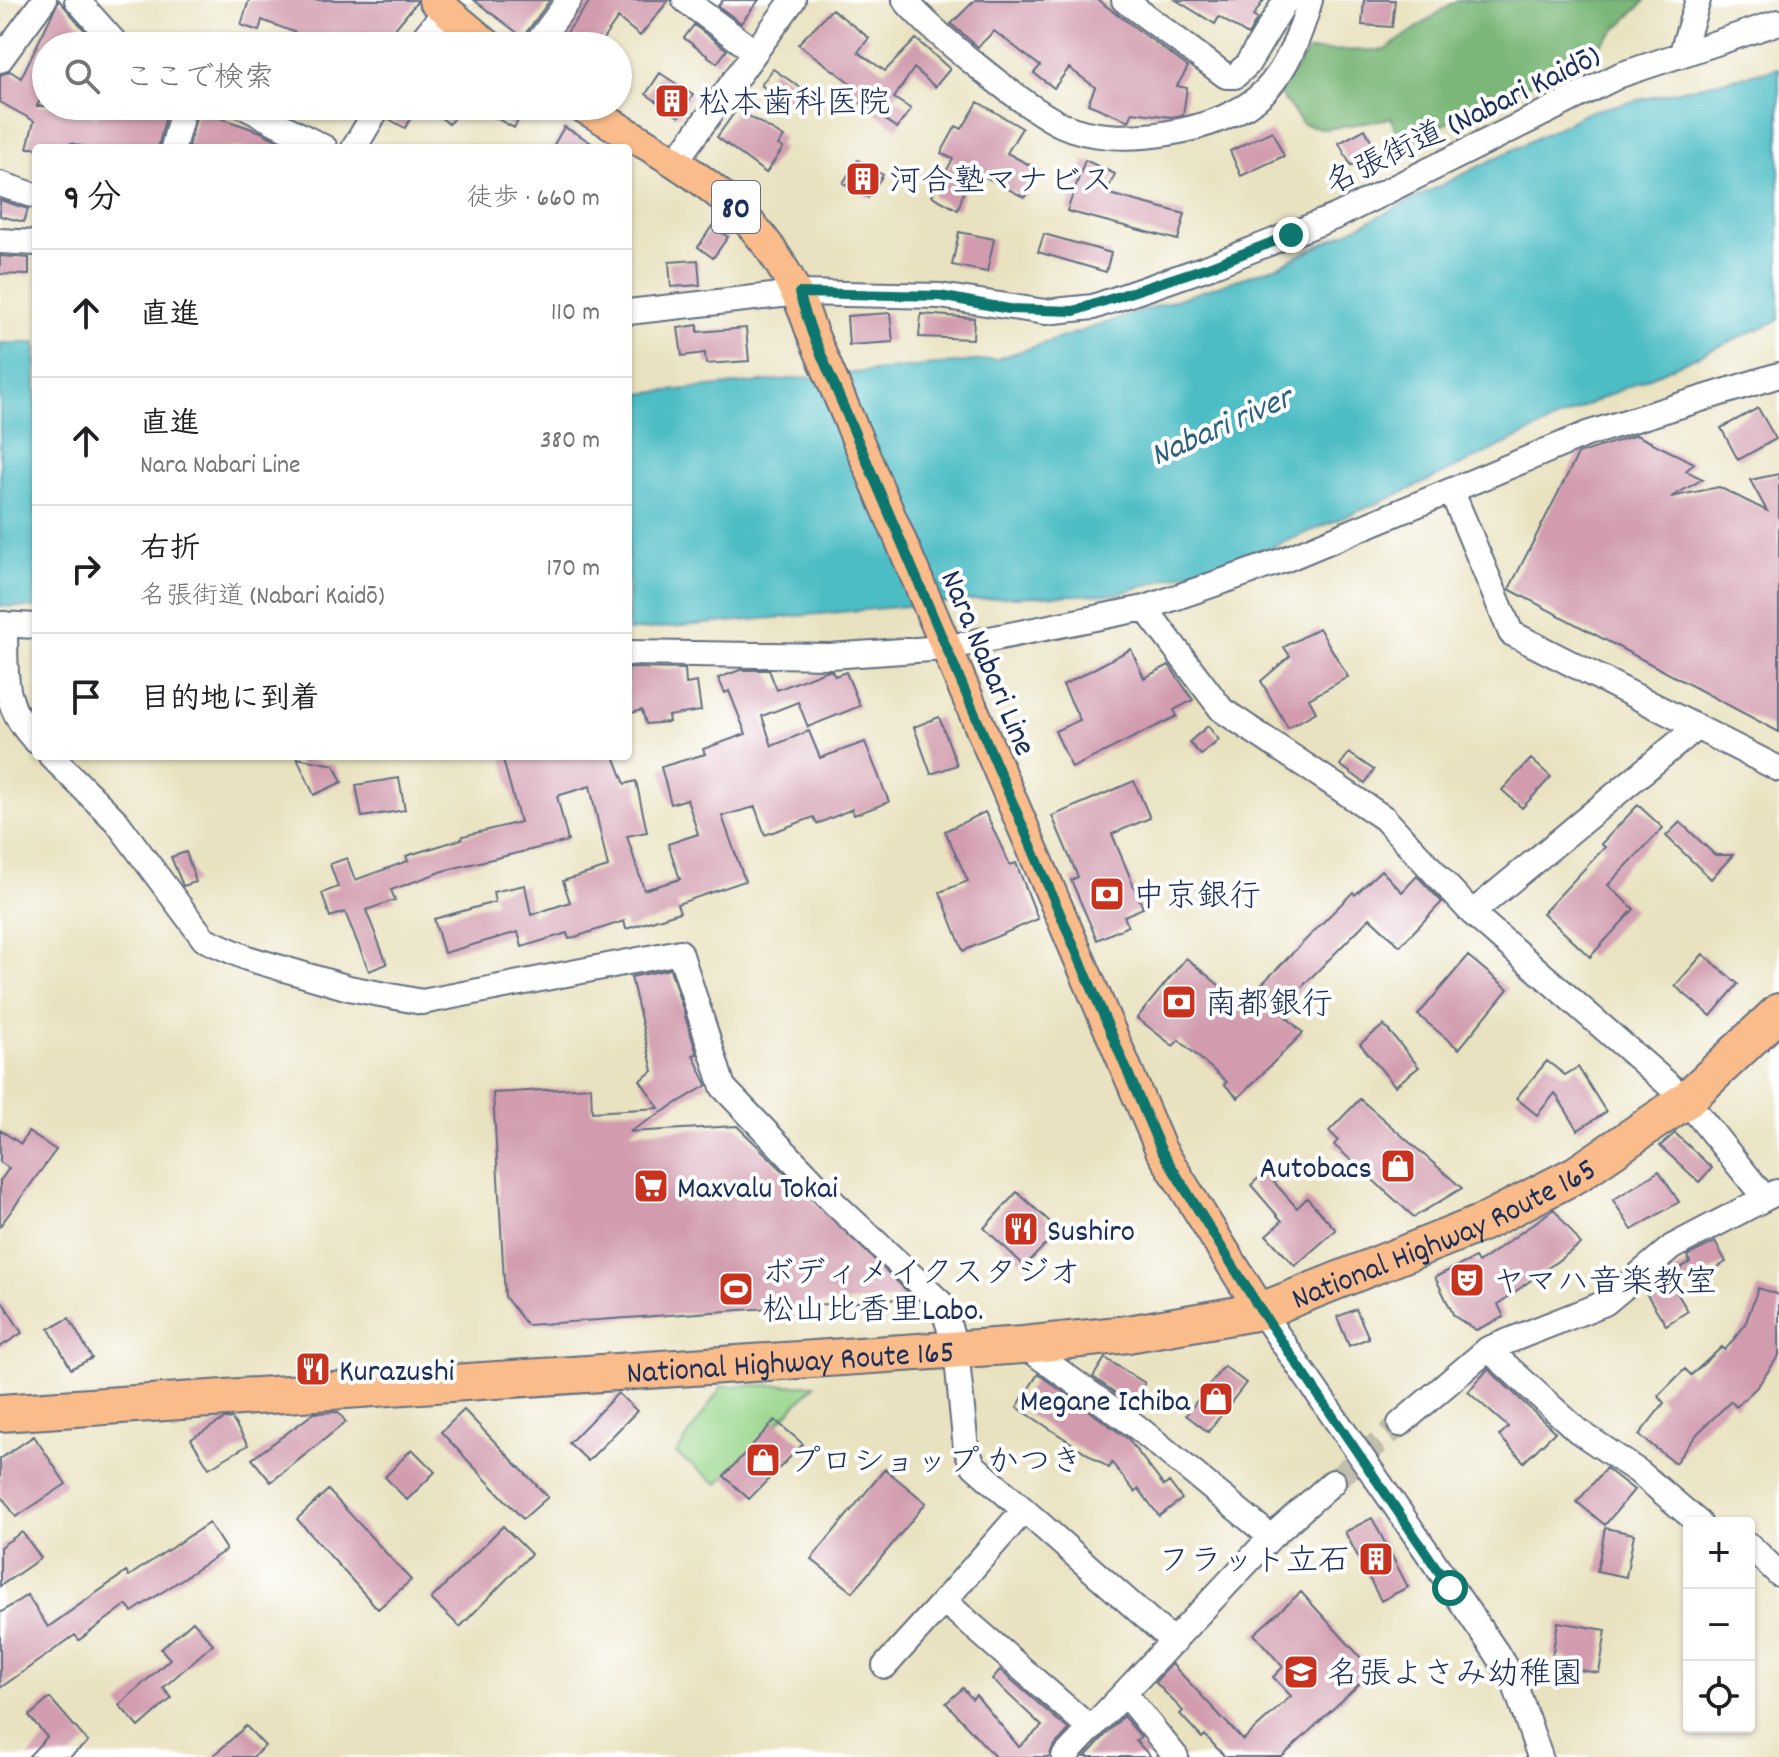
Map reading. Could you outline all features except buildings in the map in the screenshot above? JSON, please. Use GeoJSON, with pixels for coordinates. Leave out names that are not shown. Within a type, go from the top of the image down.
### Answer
{"type":"FeatureCollection","features":[{"type":"Feature","properties":{"kind":"highway","name":"National Highway Route 165"},"geometry":{"type":"LineString","coordinates":[[0,1413],[266,1398],[1023,1345],[1128,1334],[1261,1311],[1482,1223],[1577,1174],[1686,1100],[1779,1012]]}},
{"type":"Feature","properties":{"kind":"main road"},"geometry":{"type":"LineString","coordinates":[[440,5],[472,32]]}},
{"type":"Feature","properties":{"kind":"main road","name":"Nara Nabari Line"},"geometry":{"type":"LineString","coordinates":[[604,120],[725,196],[754,224],[799,293],[826,366],[941,641],[1161,1150],[1261,1311]]}},
{"type":"Feature","properties":{"kind":"street"},"geometry":{"type":"LineString","coordinates":[[0,60],[44,0]]}},
{"type":"Feature","properties":{"kind":"street"},"geometry":{"type":"LineString","coordinates":[[77,0],[106,32]]}},
{"type":"Feature","properties":{"kind":"street"},"geometry":{"type":"LineString","coordinates":[[545,32],[569,0]]}},
{"type":"Feature","properties":{"kind":"street"},"geometry":{"type":"LineString","coordinates":[[685,0],[755,52]]}},
{"type":"Feature","properties":{"kind":"street"},"geometry":{"type":"LineString","coordinates":[[675,162],[793,0]]}},
{"type":"Feature","properties":{"kind":"street"},"geometry":{"type":"LineString","coordinates":[[905,0],[930,25],[1035,107],[1064,126],[1111,136],[1173,132],[1227,117],[1247,105],[1262,94],[1281,71],[1310,0]]}},
{"type":"Feature","properties":{"kind":"street"},"geometry":{"type":"LineString","coordinates":[[1124,0],[1217,72],[1235,76],[1247,65],[1286,0]]}},
{"type":"Feature","properties":{"kind":"street"},"geometry":{"type":"LineString","coordinates":[[1682,52],[1698,0]]}},
{"type":"Feature","properties":{"kind":"street"},"geometry":{"type":"LineString","coordinates":[[425,32],[440,5]]}},
{"type":"Feature","properties":{"kind":"street","name":"名張街道 (Nabari Kaidō)"},"geometry":{"type":"LineString","coordinates":[[632,312],[799,293],[940,296],[1045,312],[1093,307],[1211,266],[1337,216],[1620,75],[1779,22]]}},
{"type":"Feature","properties":{"kind":"street"},"geometry":{"type":"LineString","coordinates":[[174,144],[180,120]]}},
{"type":"Feature","properties":{"kind":"street"},"geometry":{"type":"LineString","coordinates":[[270,120],[317,144]]}},
{"type":"Feature","properties":{"kind":"street"},"geometry":{"type":"LineString","coordinates":[[356,144],[371,120]]}},
{"type":"Feature","properties":{"kind":"street"},"geometry":{"type":"LineString","coordinates":[[0,184],[32,195]]}},
{"type":"Feature","properties":{"kind":"street"},"geometry":{"type":"LineString","coordinates":[[0,241],[32,243]]}},
{"type":"Feature","properties":{"kind":"street"},"geometry":{"type":"LineString","coordinates":[[632,653],[830,656],[1145,608],[1284,560],[1587,434],[1779,375]]}},
{"type":"Feature","properties":{"kind":"street"},"geometry":{"type":"LineString","coordinates":[[1452,492],[1511,633],[1779,769]]}},
{"type":"Feature","properties":{"kind":"street"},"geometry":{"type":"LineString","coordinates":[[1145,608],[1222,710],[1384,818],[1472,913],[1686,1100],[1772,1194],[1672,1247],[1605,1303],[1488,1349],[1400,1424]]}},
{"type":"Feature","properties":{"kind":"street"},"geometry":{"type":"LineString","coordinates":[[32,626],[2,624],[6,694],[22,726],[32,737]]}},
{"type":"Feature","properties":{"kind":"street"},"geometry":{"type":"LineString","coordinates":[[1472,913],[1697,727]]}},
{"type":"Feature","properties":{"kind":"street"},"geometry":{"type":"LineString","coordinates":[[55,760],[117,822],[204,939],[247,958],[349,988],[422,1002],[680,952],[723,1087],[834,1203],[942,1304],[956,1349],[968,1458],[1174,1642]]}},
{"type":"Feature","properties":{"kind":"street"},"geometry":{"type":"LineString","coordinates":[[1261,1311],[1496,1652],[1514,1682],[1540,1757]]}},
{"type":"Feature","properties":{"kind":"street"},"geometry":{"type":"LineString","coordinates":[[1023,1345],[1137,1427],[1271,1537]]}},
{"type":"Feature","properties":{"kind":"street"},"geometry":{"type":"LineString","coordinates":[[1488,1349],[1578,1431],[1639,1472],[1692,1517]]}},
{"type":"Feature","properties":{"kind":"street"},"geometry":{"type":"LineString","coordinates":[[1064,1757],[1271,1537],[1333,1482]]}},
{"type":"Feature","properties":{"kind":"street"},"geometry":{"type":"LineString","coordinates":[[885,1666],[1024,1510]]}},
{"type":"Feature","properties":{"kind":"street"},"geometry":{"type":"LineString","coordinates":[[1755,1551],[1779,1574]]}},
{"type":"Feature","properties":{"kind":"street"},"geometry":{"type":"LineString","coordinates":[[944,1601],[1091,1729]]}},
{"type":"Feature","properties":{"kind":"street"},"geometry":{"type":"LineString","coordinates":[[1125,1694],[1176,1757]]}},
{"type":"Feature","properties":{"kind":"green space"},"geometry":{"type":"Polygon","coordinates":[[[1457,0],[1646,0],[1589,56],[1399,146],[1392,118],[1326,129],[1303,124],[1279,93],[1308,51],[1385,50],[1457,0]]]}},
{"type":"Feature","properties":{"kind":"green space"},"geometry":{"type":"Polygon","coordinates":[[[815,1385],[718,1484],[676,1454],[722,1386],[815,1385]]]}},
{"type":"Feature","properties":{"kind":"water","name":"Nabari river"},"geometry":{"type":"Polygon","coordinates":[[[1779,68],[1779,320],[1600,399],[1400,494],[1272,547],[1117,594],[1008,597],[632,631],[632,395],[997,359],[1278,266],[1591,111],[1779,68]]]}},
{"type":"Feature","properties":{"kind":"water"},"geometry":{"type":"Polygon","coordinates":[[[0,343],[32,343],[32,608],[0,606],[0,343]]]}},
{"type":"Feature","properties":{"kind":"tunnel"},"geometry":{"type":"LineString","coordinates":[[1333,1482],[1400,1424]]}},
{"type":"Feature","properties":{"kind":"place","name":"松本歯科医院"},"geometry":{"type":"Point","coordinates":[672,101]}},
{"type":"Feature","properties":{"kind":"place","name":"河合塾マナビス"},"geometry":{"type":"Point","coordinates":[863,179]}},
{"type":"Feature","properties":{"kind":"place","name":"中京銀行"},"geometry":{"type":"Point","coordinates":[1107,894]}},
{"type":"Feature","properties":{"kind":"place","name":"南都銀行"},"geometry":{"type":"Point","coordinates":[1179,1002]}},
{"type":"Feature","properties":{"kind":"place","name":"Autobacs"},"geometry":{"type":"Point","coordinates":[1398,1166]}},
{"type":"Feature","properties":{"kind":"place","name":"Maxvalu Tokai"},"geometry":{"type":"Point","coordinates":[651,1186]}},
{"type":"Feature","properties":{"kind":"place","name":"Sushiro"},"geometry":{"type":"Point","coordinates":[1021,1229]}},
{"type":"Feature","properties":{"kind":"place","name":"ヤマハ音楽教室"},"geometry":{"type":"Point","coordinates":[1467,1280]}},
{"type":"Feature","properties":{"kind":"place","name":"ボディメイクスタジオ 松山比香里Labo."},"geometry":{"type":"Point","coordinates":[736,1289]}},
{"type":"Feature","properties":{"kind":"place","name":"Kurazushi"},"geometry":{"type":"Point","coordinates":[313,1369]}},
{"type":"Feature","properties":{"kind":"place","name":"Megane Ichiba"},"geometry":{"type":"Point","coordinates":[1216,1399]}},
{"type":"Feature","properties":{"kind":"place","name":"プロショップ かつき"},"geometry":{"type":"Point","coordinates":[763,1460]}},
{"type":"Feature","properties":{"kind":"place","name":"フラット立石"},"geometry":{"type":"Point","coordinates":[1376,1559]}},
{"type":"Feature","properties":{"kind":"place","name":"名張よさみ幼稚園"},"geometry":{"type":"Point","coordinates":[1301,1672]}},
{"type":"Feature","properties":{"kind":"route"},"geometry":{"type":"LineString","coordinates":[[1291,235],[1211,266],[1074,311],[1009,309],[940,296],[799,293],[812,333],[938,633],[1161,1150],[1261,1311],[1450,1588]]}}]}
